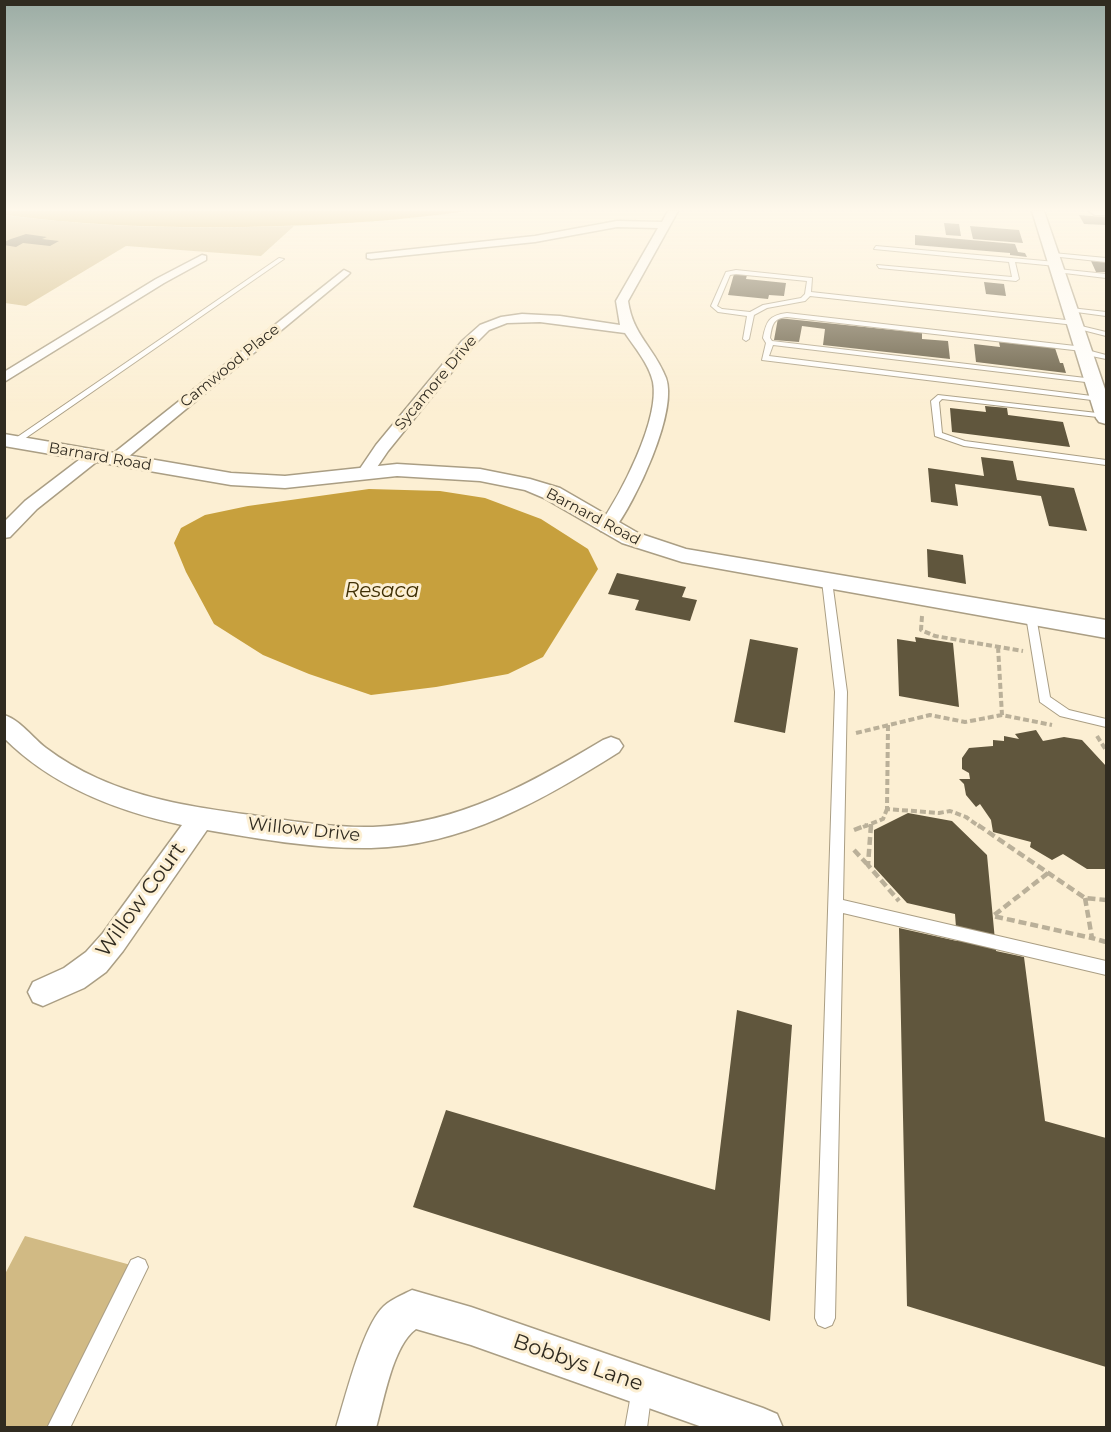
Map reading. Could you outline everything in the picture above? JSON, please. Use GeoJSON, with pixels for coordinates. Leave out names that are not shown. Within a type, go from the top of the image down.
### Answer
{"type":"FeatureCollection","features":[{"type":"Feature","properties":{"kind":"street"},"geometry":{"type":"LineString","coordinates":[[4,378],[166,278]]}},
{"type":"Feature","properties":{"kind":"street","name":"Camwood Place"},"geometry":{"type":"LineString","coordinates":[[116,459],[338,278]]}},
{"type":"Feature","properties":{"kind":"street"},"geometry":{"type":"LineString","coordinates":[[607,526],[616,515],[637,472],[656,424],[661,399],[657,374],[630,330],[622,309],[624,294],[633,278]]}},
{"type":"Feature","properties":{"kind":"street"},"geometry":{"type":"LineString","coordinates":[[1060,278],[1106,417]]}},
{"type":"Feature","properties":{"kind":"street","name":"Sycamore Drive"},"geometry":{"type":"LineString","coordinates":[[365,473],[382,448],[482,329],[504,320],[530,318],[630,330]]}},
{"type":"Feature","properties":{"kind":"street","name":"Barnard Road"},"geometry":{"type":"LineString","coordinates":[[9,441],[260,482],[425,470],[505,479],[552,493],[630,538],[682,555],[1107,629]]}},
{"type":"Feature","properties":{"kind":"street"},"geometry":{"type":"LineString","coordinates":[[4,533],[31,505],[94,456]]}},
{"type":"Feature","properties":{"kind":"street","name":"Willow Drive"},"geometry":{"type":"LineString","coordinates":[[4,723],[39,756],[88,785],[153,808],[262,828],[341,837],[381,837],[457,824],[520,800],[611,746]]}},
{"type":"Feature","properties":{"kind":"street","name":"Willow Court"},"geometry":{"type":"LineString","coordinates":[[44,992],[74,978],[96,962],[113,942],[201,818]]}},
{"type":"Feature","properties":{"kind":"street","name":"Bobbys Lane"},"geometry":{"type":"LineString","coordinates":[[356,1428],[382,1344],[395,1322],[412,1309],[471,1326],[763,1428]]}},
{"type":"Feature","properties":{"kind":"lane"},"geometry":{"type":"LineString","coordinates":[[9,441],[253,278]]}},
{"type":"Feature","properties":{"kind":"lane"},"geometry":{"type":"LineString","coordinates":[[726,278],[714,306],[720,311],[751,314],[765,306],[803,300],[808,294],[810,279],[798,278]]}},
{"type":"Feature","properties":{"kind":"lane"},"geometry":{"type":"LineString","coordinates":[[808,294],[1074,320],[1107,314]]}},
{"type":"Feature","properties":{"kind":"lane"},"geometry":{"type":"LineString","coordinates":[[746,339],[751,314]]}},
{"type":"Feature","properties":{"kind":"lane"},"geometry":{"type":"LineString","coordinates":[[1094,381],[770,342],[766,338],[770,320],[776,316],[787,315],[1084,350],[1107,357]]}},
{"type":"Feature","properties":{"kind":"lane"},"geometry":{"type":"LineString","coordinates":[[1074,320],[1107,334]]}},
{"type":"Feature","properties":{"kind":"lane"},"geometry":{"type":"LineString","coordinates":[[770,342],[765,358],[1100,399]]}},
{"type":"Feature","properties":{"kind":"lane"},"geometry":{"type":"LineString","coordinates":[[1106,417],[941,397],[935,401],[938,435],[964,443],[1107,463]]}},
{"type":"Feature","properties":{"kind":"lane"},"geometry":{"type":"LineString","coordinates":[[825,1318],[841,736],[838,646],[830,616],[827,581]]}},
{"type":"Feature","properties":{"kind":"lane"},"geometry":{"type":"LineString","coordinates":[[1030,616],[1044,699],[1052,708],[1103,728]]}},
{"type":"Feature","properties":{"kind":"lane"},"geometry":{"type":"LineString","coordinates":[[837,905],[1107,968]]}},
{"type":"Feature","properties":{"kind":"lane"},"geometry":{"type":"LineString","coordinates":[[58,1428],[138,1267]]}},
{"type":"Feature","properties":{"kind":"lane"},"geometry":{"type":"LineString","coordinates":[[636,1428],[642,1385]]}},
{"type":"Feature","properties":{"kind":"path"},"geometry":{"type":"LineString","coordinates":[[923,597],[921,630],[935,636],[1036,653]]}},
{"type":"Feature","properties":{"kind":"path"},"geometry":{"type":"LineString","coordinates":[[998,647],[1002,716]]}},
{"type":"Feature","properties":{"kind":"path"},"geometry":{"type":"LineString","coordinates":[[841,736],[930,715],[965,722],[1002,716],[1060,726]]}},
{"type":"Feature","properties":{"kind":"path"},"geometry":{"type":"LineString","coordinates":[[839,835],[883,819],[887,809],[888,725]]}},
{"type":"Feature","properties":{"kind":"path"},"geometry":{"type":"LineString","coordinates":[[1103,728],[1094,733],[1107,750]]}},
{"type":"Feature","properties":{"kind":"path"},"geometry":{"type":"LineString","coordinates":[[887,809],[939,813],[950,811],[966,817],[1084,898],[1107,900]]}},
{"type":"Feature","properties":{"kind":"path"},"geometry":{"type":"LineString","coordinates":[[871,824],[868,865],[905,907]]}},
{"type":"Feature","properties":{"kind":"path"},"geometry":{"type":"LineString","coordinates":[[1048,873],[993,916],[1107,942]]}},
{"type":"Feature","properties":{"kind":"path"},"geometry":{"type":"LineString","coordinates":[[1084,898],[1092,938]]}},
{"type":"Feature","properties":{"kind":"shaded area"},"geometry":{"type":"Polygon","coordinates":[[[5,278],[73,278],[26,306],[5,303],[5,278]]]}},
{"type":"Feature","properties":{"kind":"shaded area"},"geometry":{"type":"Polygon","coordinates":[[[25,1236],[138,1267],[58,1427],[5,1428],[5,1274],[25,1236]]]}},
{"type":"Feature","properties":{"kind":"water","name":"Resaca"},"geometry":{"type":"Polygon","coordinates":[[[369,489],[440,491],[485,498],[541,519],[588,549],[598,569],[543,657],[508,674],[436,687],[371,695],[309,674],[263,655],[214,624],[186,572],[174,543],[181,528],[205,515],[248,506],[369,489]]]}},
{"type":"Feature","properties":{"kind":"building"},"geometry":{"type":"Polygon","coordinates":[[[733,278],[786,283],[784,296],[769,295],[768,299],[728,295],[733,278]]]}},
{"type":"Feature","properties":{"kind":"building"},"geometry":{"type":"Polygon","coordinates":[[[984,282],[1004,284],[1006,296],[986,294],[984,282]]]}},
{"type":"Feature","properties":{"kind":"building"},"geometry":{"type":"Polygon","coordinates":[[[778,318],[922,333],[922,339],[948,341],[950,359],[823,345],[825,329],[802,326],[799,342],[774,340],[778,318]]]}},
{"type":"Feature","properties":{"kind":"building"},"geometry":{"type":"Polygon","coordinates":[[[999,342],[1055,348],[1066,373],[976,362],[974,344],[1000,347],[999,342]]]}},
{"type":"Feature","properties":{"kind":"building"},"geometry":{"type":"Polygon","coordinates":[[[985,406],[1007,408],[1008,415],[1063,422],[1070,447],[952,432],[950,408],[986,412],[985,406]]]}},
{"type":"Feature","properties":{"kind":"building"},"geometry":{"type":"Polygon","coordinates":[[[981,457],[1013,461],[1017,480],[1074,488],[1087,531],[1049,526],[1041,496],[955,484],[958,506],[931,502],[928,468],[984,476],[981,457]]]}},
{"type":"Feature","properties":{"kind":"building"},"geometry":{"type":"Polygon","coordinates":[[[927,549],[963,555],[966,584],[928,577],[927,549]]]}},
{"type":"Feature","properties":{"kind":"building"},"geometry":{"type":"Polygon","coordinates":[[[617,573],[686,587],[682,597],[697,600],[690,621],[635,610],[639,600],[608,594],[617,573]]]}},
{"type":"Feature","properties":{"kind":"building"},"geometry":{"type":"Polygon","coordinates":[[[915,637],[953,643],[959,707],[899,696],[897,639],[916,642],[915,637]]]}},
{"type":"Feature","properties":{"kind":"building"},"geometry":{"type":"Polygon","coordinates":[[[750,639],[798,648],[785,733],[734,722],[750,639]]]}},
{"type":"Feature","properties":{"kind":"building"},"geometry":{"type":"Polygon","coordinates":[[[1036,730],[1043,741],[1064,737],[1082,740],[1106,766],[1106,869],[1087,869],[1063,854],[1052,860],[1030,847],[1031,842],[993,832],[991,820],[980,804],[976,807],[966,795],[964,784],[959,779],[970,779],[969,773],[962,769],[962,758],[969,748],[993,746],[993,740],[1004,741],[1004,736],[1019,739],[1015,734],[1036,730]]]}},
{"type":"Feature","properties":{"kind":"building"},"geometry":{"type":"Polygon","coordinates":[[[908,813],[952,821],[987,855],[996,951],[1024,957],[1045,1121],[1106,1138],[1106,1367],[907,1306],[899,928],[957,941],[955,914],[907,903],[874,867],[874,830],[908,813]]]}},
{"type":"Feature","properties":{"kind":"building"},"geometry":{"type":"Polygon","coordinates":[[[737,1010],[792,1025],[770,1321],[413,1207],[446,1110],[715,1190],[737,1010]]]}}]}
